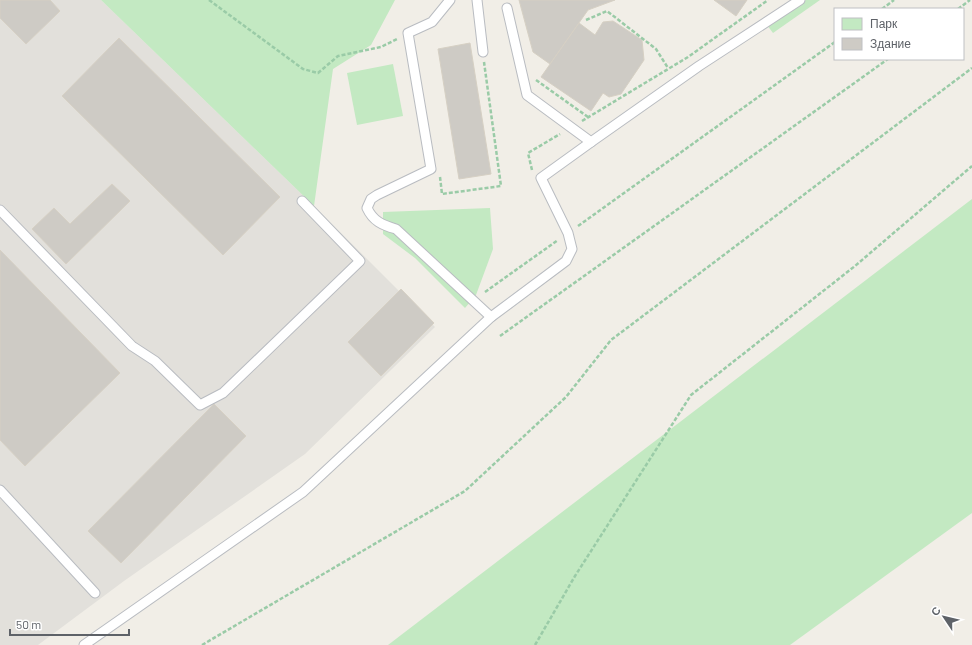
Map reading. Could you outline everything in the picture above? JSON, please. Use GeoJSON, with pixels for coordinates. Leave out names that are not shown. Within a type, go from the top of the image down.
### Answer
{"type":"FeatureCollection","features":[{"type":"Feature","properties":{"kind":"lane"},"geometry":{"type":"LineString","coordinates":[[450,0],[432,22],[408,33],[431,169],[371,200],[368,208],[371,216],[380,224],[396,229],[491,317]]}},
{"type":"Feature","properties":{"kind":"lane"},"geometry":{"type":"LineString","coordinates":[[477,0],[483,52]]}},
{"type":"Feature","properties":{"kind":"lane"},"geometry":{"type":"LineString","coordinates":[[84,645],[303,492],[491,317],[566,260],[572,249],[568,233],[541,178],[699,66],[800,0]]}},
{"type":"Feature","properties":{"kind":"lane"},"geometry":{"type":"LineString","coordinates":[[507,8],[527,95],[591,142]]}},
{"type":"Feature","properties":{"kind":"lane"},"geometry":{"type":"LineString","coordinates":[[0,210],[132,346],[155,361],[200,406],[222,394],[360,261],[302,201]]}},
{"type":"Feature","properties":{"kind":"lane"},"geometry":{"type":"LineString","coordinates":[[0,490],[95,593]]}},
{"type":"Feature","properties":{"kind":"path"},"geometry":{"type":"LineString","coordinates":[[209,0],[303,69],[318,73],[338,56],[382,47],[408,33]]}},
{"type":"Feature","properties":{"kind":"path"},"geometry":{"type":"LineString","coordinates":[[883,8],[894,0]]}},
{"type":"Feature","properties":{"kind":"path"},"geometry":{"type":"LineString","coordinates":[[959,8],[970,0]]}},
{"type":"Feature","properties":{"kind":"path"},"geometry":{"type":"LineString","coordinates":[[586,20],[607,12],[656,48],[668,68]]}},
{"type":"Feature","properties":{"kind":"path"},"geometry":{"type":"LineString","coordinates":[[485,292],[834,43]]}},
{"type":"Feature","properties":{"kind":"path"},"geometry":{"type":"LineString","coordinates":[[431,169],[438,169],[442,194],[501,186],[483,52]]}},
{"type":"Feature","properties":{"kind":"path"},"geometry":{"type":"LineString","coordinates":[[500,336],[887,60]]}},
{"type":"Feature","properties":{"kind":"path"},"geometry":{"type":"LineString","coordinates":[[202,645],[465,491],[566,397],[610,340],[972,68]]}},
{"type":"Feature","properties":{"kind":"path"},"geometry":{"type":"LineString","coordinates":[[532,78],[588,117]]}},
{"type":"Feature","properties":{"kind":"path"},"geometry":{"type":"LineString","coordinates":[[535,645],[575,576],[691,395],[855,266],[972,166]]}},
{"type":"Feature","properties":{"kind":"shaded area"},"geometry":{"type":"Polygon","coordinates":[[[0,0],[101,0],[314,206],[435,327],[305,454],[124,581],[38,645],[0,645],[0,0]]]}},
{"type":"Feature","properties":{"kind":"green space"},"geometry":{"type":"Polygon","coordinates":[[[101,0],[395,0],[371,45],[333,69],[314,206],[101,0]]]}},
{"type":"Feature","properties":{"kind":"green space"},"geometry":{"type":"Polygon","coordinates":[[[806,0],[820,0],[773,33],[767,25],[806,0]]]}},
{"type":"Feature","properties":{"kind":"green space"},"geometry":{"type":"Polygon","coordinates":[[[393,64],[403,116],[357,125],[347,73],[393,64]]]}},
{"type":"Feature","properties":{"kind":"green space"},"geometry":{"type":"Polygon","coordinates":[[[972,199],[972,513],[790,645],[388,645],[972,199]]]}},
{"type":"Feature","properties":{"kind":"green space"},"geometry":{"type":"Polygon","coordinates":[[[490,208],[493,249],[476,295],[465,308],[415,258],[383,234],[383,212],[490,208]]]}},
{"type":"Feature","properties":{"kind":"building"},"geometry":{"type":"Polygon","coordinates":[[[0,0],[50,0],[60,11],[26,44],[0,18],[0,0]]]}},
{"type":"Feature","properties":{"kind":"building"},"geometry":{"type":"Polygon","coordinates":[[[519,0],[615,0],[588,10],[550,64],[533,52],[519,0]]]}},
{"type":"Feature","properties":{"kind":"building"},"geometry":{"type":"Polygon","coordinates":[[[714,0],[747,0],[736,16],[714,0]]]}},
{"type":"Feature","properties":{"kind":"building"},"geometry":{"type":"Polygon","coordinates":[[[613,21],[642,40],[644,60],[621,94],[609,97],[603,93],[591,111],[541,77],[579,23],[595,35],[603,22],[613,21]]]}},
{"type":"Feature","properties":{"kind":"building"},"geometry":{"type":"Polygon","coordinates":[[[119,38],[280,197],[223,255],[62,96],[119,38]]]}},
{"type":"Feature","properties":{"kind":"building"},"geometry":{"type":"Polygon","coordinates":[[[470,43],[491,174],[459,179],[438,49],[470,43]]]}},
{"type":"Feature","properties":{"kind":"building"},"geometry":{"type":"Polygon","coordinates":[[[112,184],[130,201],[66,264],[32,229],[54,208],[70,224],[112,184]]]}},
{"type":"Feature","properties":{"kind":"building"},"geometry":{"type":"Polygon","coordinates":[[[0,250],[120,373],[25,466],[0,440],[0,250]]]}},
{"type":"Feature","properties":{"kind":"building"},"geometry":{"type":"Polygon","coordinates":[[[401,289],[434,323],[381,376],[348,342],[401,289]]]}},
{"type":"Feature","properties":{"kind":"building"},"geometry":{"type":"Polygon","coordinates":[[[214,404],[246,436],[121,563],[88,531],[214,404]]]}}]}
